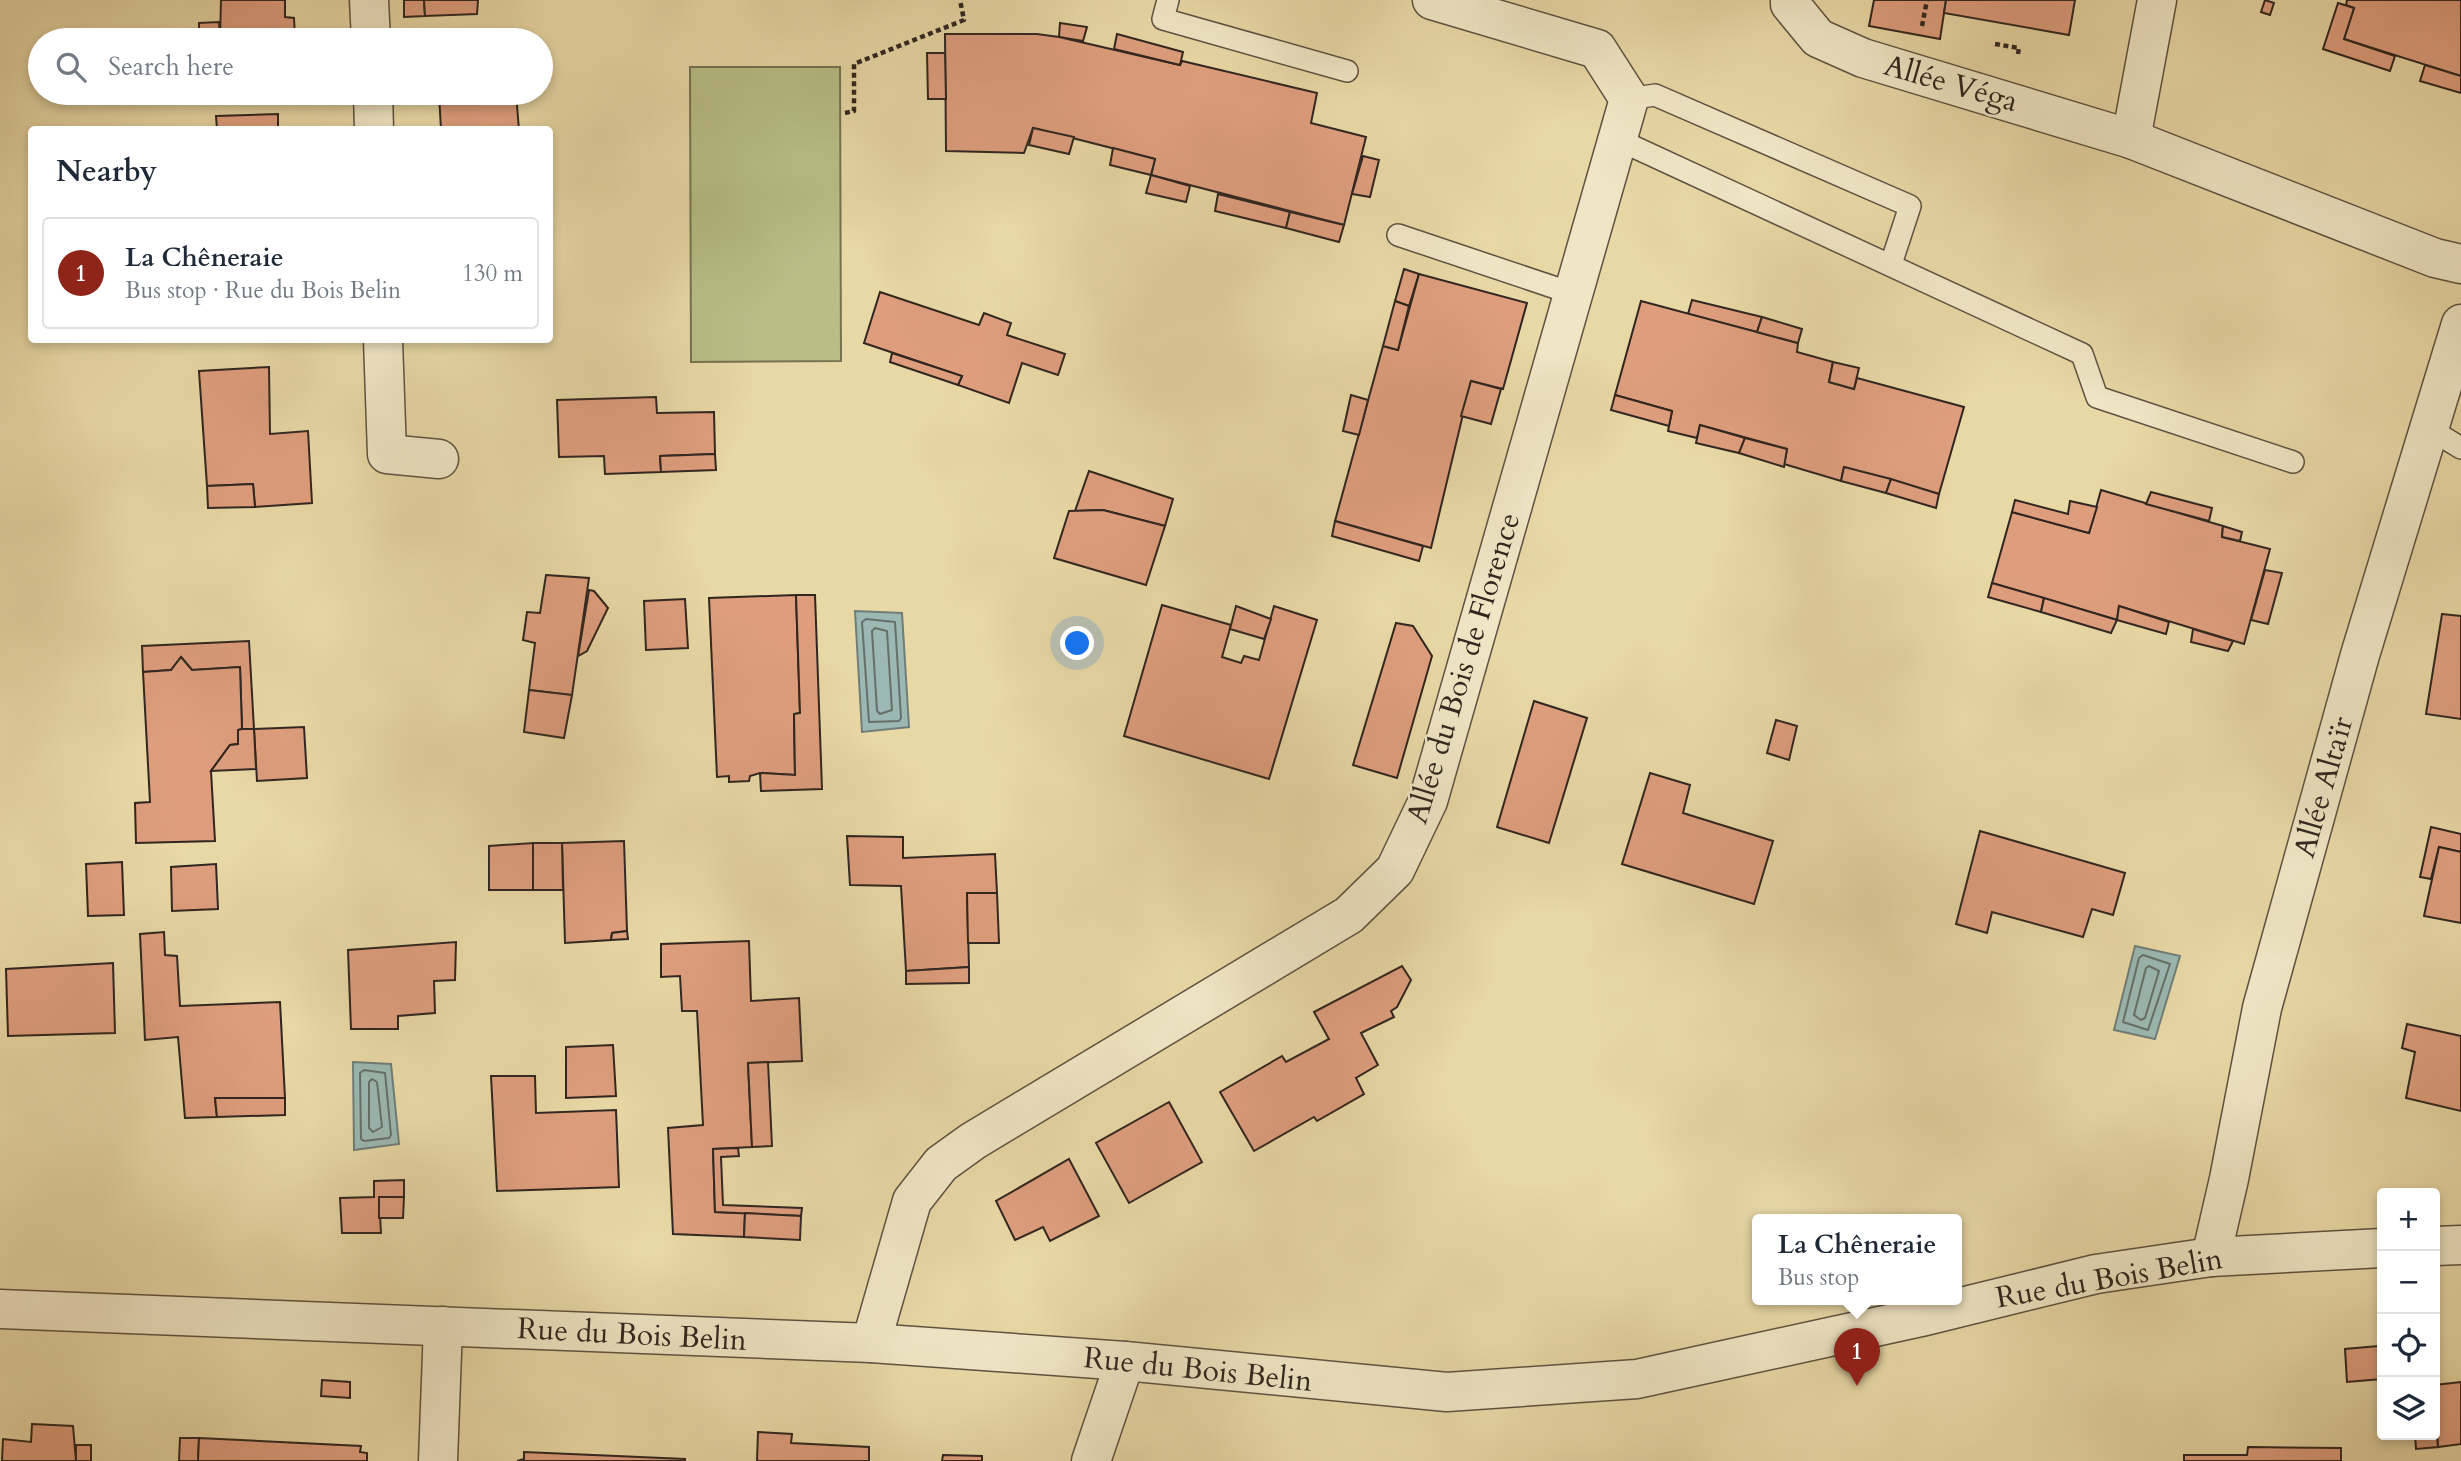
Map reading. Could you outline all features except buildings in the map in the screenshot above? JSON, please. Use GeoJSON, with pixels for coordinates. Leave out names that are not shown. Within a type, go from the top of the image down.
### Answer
{"type":"FeatureCollection","features":[{"type":"Feature","properties":{"kind":"street"},"geometry":{"type":"LineString","coordinates":[[369,0],[370,28]]}},
{"type":"Feature","properties":{"kind":"street"},"geometry":{"type":"LineString","coordinates":[[1432,0],[1597,49],[1629,99]]}},
{"type":"Feature","properties":{"kind":"street"},"geometry":{"type":"LineString","coordinates":[[2118,134],[2157,0]]}},
{"type":"Feature","properties":{"kind":"street","name":"Allée Véga"},"geometry":{"type":"LineString","coordinates":[[1790,2],[1818,37],[1863,58],[2118,134],[2435,258],[2461,264]]}},
{"type":"Feature","properties":{"kind":"street","name":"Allée du Bois de Florence"},"geometry":{"type":"LineString","coordinates":[[871,1343],[912,1201],[942,1164],[973,1141],[1349,915],[1395,870],[1428,801],[1629,99]]}},
{"type":"Feature","properties":{"kind":"street"},"geometry":{"type":"LineString","coordinates":[[373,105],[374,126]]}},
{"type":"Feature","properties":{"kind":"street","name":"Allée Altaïr"},"geometry":{"type":"LineString","coordinates":[[2211,1257],[2230,1179],[2262,1009],[2360,655],[2446,438],[2461,324]]}},
{"type":"Feature","properties":{"kind":"street"},"geometry":{"type":"LineString","coordinates":[[383,343],[387,454],[439,459]]}},
{"type":"Feature","properties":{"kind":"street"},"geometry":{"type":"LineString","coordinates":[[2440,1246],[2461,1245]]}},
{"type":"Feature","properties":{"kind":"street","name":"Rue du Bois Belin"},"geometry":{"type":"LineString","coordinates":[[0,1310],[871,1343],[1125,1361],[1447,1392],[1637,1379],[1921,1317],[2096,1274],[2211,1257],[2377,1248]]}},
{"type":"Feature","properties":{"kind":"street"},"geometry":{"type":"LineString","coordinates":[[438,1461],[443,1326]]}},
{"type":"Feature","properties":{"kind":"street"},"geometry":{"type":"LineString","coordinates":[[1091,1461],[1125,1361]]}},
{"type":"Feature","properties":{"kind":"lane"},"geometry":{"type":"LineString","coordinates":[[1168,0],[1164,19],[1347,71]]}},
{"type":"Feature","properties":{"kind":"lane"},"geometry":{"type":"LineString","coordinates":[[1629,99],[1655,95],[1910,206],[1891,264]]}},
{"type":"Feature","properties":{"kind":"lane"},"geometry":{"type":"LineString","coordinates":[[1619,139],[2081,354],[2097,397],[2293,462]]}},
{"type":"Feature","properties":{"kind":"lane"},"geometry":{"type":"LineString","coordinates":[[1398,235],[1574,294]]}},
{"type":"Feature","properties":{"kind":"path"},"geometry":{"type":"LineString","coordinates":[[845,113],[854,111],[854,64],[964,20],[960,0]]}},
{"type":"Feature","properties":{"kind":"path"},"geometry":{"type":"LineString","coordinates":[[1927,0],[1922,30],[1931,32]]}},
{"type":"Feature","properties":{"kind":"green space"},"geometry":{"type":"Polygon","coordinates":[[[690,67],[840,67],[841,361],[691,362],[690,67]]]}},
{"type":"Feature","properties":{"kind":"water"},"geometry":{"type":"Polygon","coordinates":[[[855,611],[902,613],[909,727],[862,732],[855,611]]]}},
{"type":"Feature","properties":{"kind":"water"},"geometry":{"type":"Polygon","coordinates":[[[2135,946],[2180,956],[2155,1039],[2114,1030],[2135,946]]]}},
{"type":"Feature","properties":{"kind":"water"},"geometry":{"type":"Polygon","coordinates":[[[353,1062],[391,1064],[399,1144],[354,1150],[353,1062]]]}},
{"type":"Feature","properties":{"kind":"place","name":"La Chêneraie"},"geometry":{"type":"Point","coordinates":[1857,1386]}}]}
